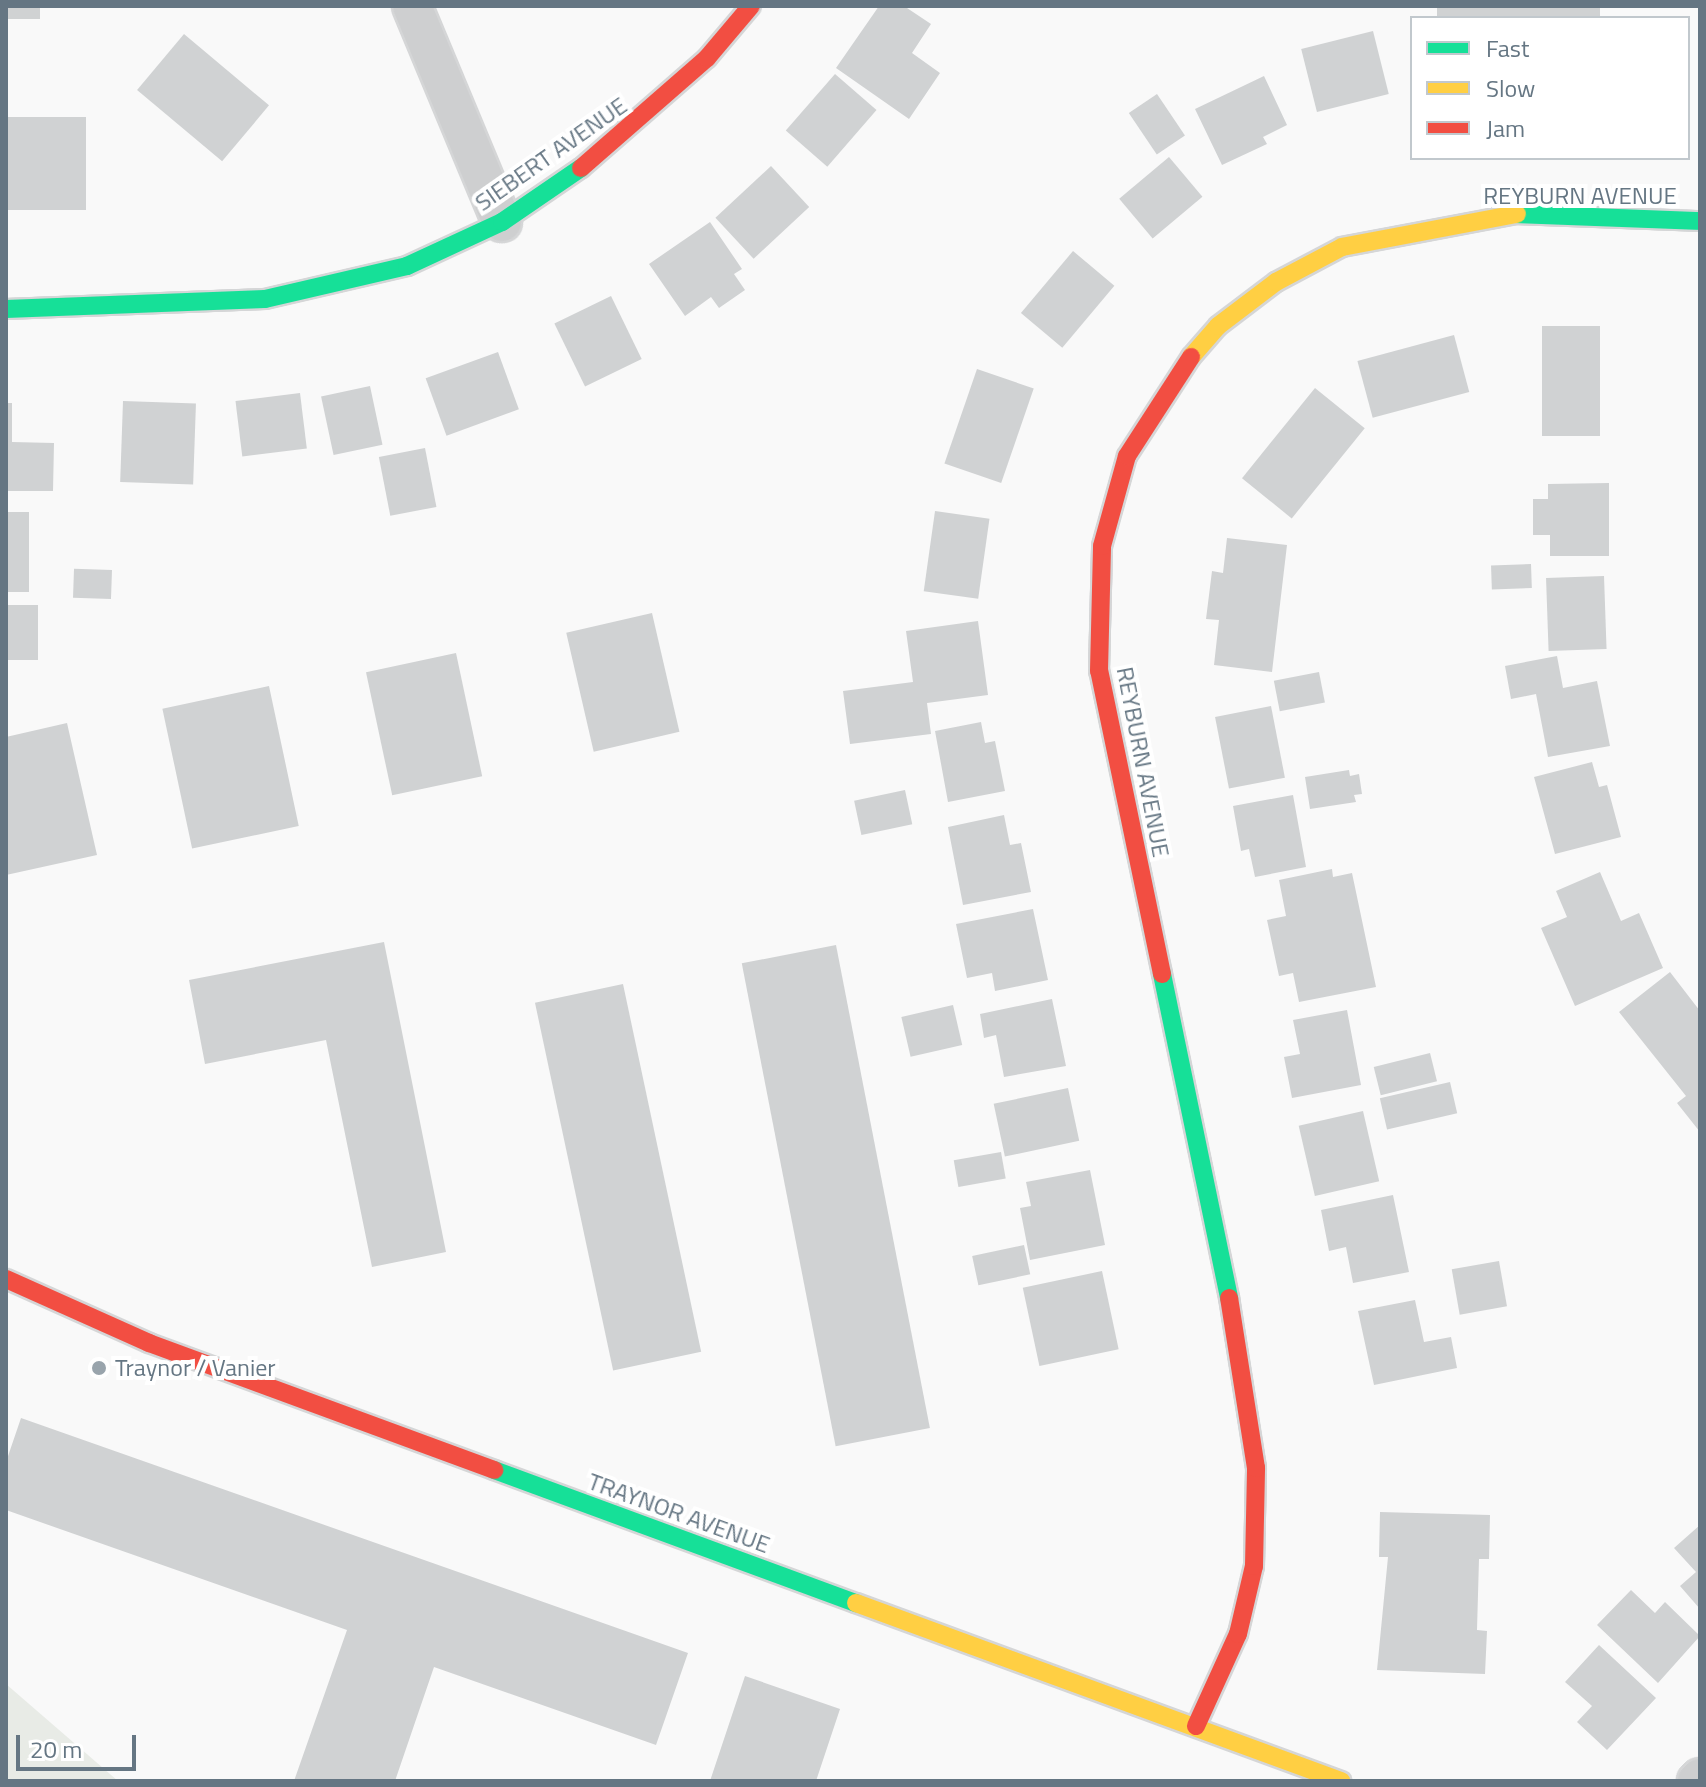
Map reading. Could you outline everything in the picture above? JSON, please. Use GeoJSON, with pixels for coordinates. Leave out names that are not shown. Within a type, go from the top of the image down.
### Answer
{"type":"FeatureCollection","features":[{"type":"Feature","properties":{"kind":"street"},"geometry":{"type":"LineString","coordinates":[[412,6],[502,222]]}},
{"type":"Feature","properties":{"kind":"street","name":"SIEBERT AVENUE"},"geometry":{"type":"LineString","coordinates":[[6,309],[265,299],[407,266],[502,222],[656,109],[751,6]]}},
{"type":"Feature","properties":{"kind":"street","name":"REYBURN AVENUE"},"geometry":{"type":"LineString","coordinates":[[1196,1726],[1242,1621],[1254,1566],[1256,1468],[1247,1386],[1099,671],[1102,546],[1127,456],[1171,380],[1218,326],[1276,282],[1342,247],[1504,214],[1700,221]]}},
{"type":"Feature","properties":{"kind":"street","name":"TRAYNOR AVENUE"},"geometry":{"type":"LineString","coordinates":[[6,1279],[35,1297],[149,1343],[1341,1781]]}},
{"type":"Feature","properties":{"kind":"shaded area"},"geometry":{"type":"Polygon","coordinates":[[[6,1684],[118,1781],[6,1781],[6,1684]]]}},
{"type":"Feature","properties":{"kind":"building"},"geometry":{"type":"Polygon","coordinates":[[[6,6],[40,6],[40,19],[6,19],[6,6]]]}},
{"type":"Feature","properties":{"kind":"building"},"geometry":{"type":"Polygon","coordinates":[[[879,6],[904,6],[931,24],[912,53],[940,73],[909,119],[836,68],[879,6]]]}},
{"type":"Feature","properties":{"kind":"building"},"geometry":{"type":"Polygon","coordinates":[[[1437,6],[1600,6],[1600,16],[1437,16],[1437,6]]]}},
{"type":"Feature","properties":{"kind":"building"},"geometry":{"type":"Polygon","coordinates":[[[1373,31],[1389,94],[1317,112],[1301,49],[1373,31]]]}},
{"type":"Feature","properties":{"kind":"building"},"geometry":{"type":"Polygon","coordinates":[[[184,34],[269,105],[222,161],[137,90],[184,34]]]}},
{"type":"Feature","properties":{"kind":"building"},"geometry":{"type":"Polygon","coordinates":[[[835,74],[877,110],[827,167],[786,131],[835,74]]]}},
{"type":"Feature","properties":{"kind":"building"},"geometry":{"type":"Polygon","coordinates":[[[1264,76],[1287,125],[1263,137],[1267,144],[1222,165],[1195,109],[1264,76]]]}},
{"type":"Feature","properties":{"kind":"building"},"geometry":{"type":"Polygon","coordinates":[[[1157,94],[1185,135],[1157,154],[1129,113],[1157,94]]]}},
{"type":"Feature","properties":{"kind":"building"},"geometry":{"type":"Polygon","coordinates":[[[6,117],[86,117],[86,210],[6,210],[6,117]]]}},
{"type":"Feature","properties":{"kind":"building"},"geometry":{"type":"Polygon","coordinates":[[[1169,157],[1202,197],[1153,239],[1119,199],[1169,157]]]}},
{"type":"Feature","properties":{"kind":"building"},"geometry":{"type":"Polygon","coordinates":[[[771,166],[809,207],[754,259],[715,218],[771,166]]]}},
{"type":"Feature","properties":{"kind":"building"},"geometry":{"type":"Polygon","coordinates":[[[710,222],[742,269],[734,274],[745,290],[719,308],[711,297],[685,316],[649,264],[710,222]]]}},
{"type":"Feature","properties":{"kind":"building"},"geometry":{"type":"Polygon","coordinates":[[[1073,251],[1114,286],[1062,348],[1021,313],[1073,251]]]}},
{"type":"Feature","properties":{"kind":"building"},"geometry":{"type":"Polygon","coordinates":[[[611,296],[642,359],[585,387],[554,324],[611,296]]]}},
{"type":"Feature","properties":{"kind":"building"},"geometry":{"type":"Polygon","coordinates":[[[1542,326],[1600,326],[1600,436],[1542,436],[1542,326]]]}},
{"type":"Feature","properties":{"kind":"building"},"geometry":{"type":"Polygon","coordinates":[[[1454,335],[1469,392],[1373,418],[1357,361],[1454,335]]]}},
{"type":"Feature","properties":{"kind":"building"},"geometry":{"type":"Polygon","coordinates":[[[498,352],[519,409],[447,436],[426,378],[498,352]]]}},
{"type":"Feature","properties":{"kind":"building"},"geometry":{"type":"Polygon","coordinates":[[[977,369],[1034,389],[1001,483],[944,464],[977,369]]]}},
{"type":"Feature","properties":{"kind":"building"},"geometry":{"type":"Polygon","coordinates":[[[370,386],[382,445],[334,455],[321,396],[370,386]]]}},
{"type":"Feature","properties":{"kind":"building"},"geometry":{"type":"Polygon","coordinates":[[[1315,388],[1365,428],[1292,518],[1242,478],[1315,388]]]}},
{"type":"Feature","properties":{"kind":"building"},"geometry":{"type":"Polygon","coordinates":[[[300,393],[307,449],[242,457],[235,401],[300,393]]]}},
{"type":"Feature","properties":{"kind":"building"},"geometry":{"type":"Polygon","coordinates":[[[123,401],[196,404],[193,484],[120,482],[123,401]]]}},
{"type":"Feature","properties":{"kind":"building"},"geometry":{"type":"Polygon","coordinates":[[[6,403],[12,403],[12,442],[54,443],[53,491],[6,491],[6,403]]]}},
{"type":"Feature","properties":{"kind":"building"},"geometry":{"type":"Polygon","coordinates":[[[425,448],[436,507],[390,516],[379,457],[425,448]]]}},
{"type":"Feature","properties":{"kind":"building"},"geometry":{"type":"Polygon","coordinates":[[[1609,483],[1609,556],[1550,556],[1550,535],[1533,535],[1533,499],[1548,499],[1548,484],[1609,483]]]}},
{"type":"Feature","properties":{"kind":"building"},"geometry":{"type":"Polygon","coordinates":[[[935,511],[989,519],[978,599],[924,591],[935,511]]]}},
{"type":"Feature","properties":{"kind":"building"},"geometry":{"type":"Polygon","coordinates":[[[6,512],[29,512],[29,592],[6,592],[6,512]]]}},
{"type":"Feature","properties":{"kind":"building"},"geometry":{"type":"Polygon","coordinates":[[[1227,538],[1287,545],[1272,672],[1214,665],[1219,620],[1206,619],[1212,571],[1223,573],[1227,538]]]}},
{"type":"Feature","properties":{"kind":"building"},"geometry":{"type":"Polygon","coordinates":[[[1531,564],[1532,588],[1492,589],[1491,565],[1531,564]]]}},
{"type":"Feature","properties":{"kind":"building"},"geometry":{"type":"Polygon","coordinates":[[[74,569],[112,570],[111,599],[73,598],[74,569]]]}},
{"type":"Feature","properties":{"kind":"building"},"geometry":{"type":"Polygon","coordinates":[[[1604,576],[1607,649],[1549,651],[1546,578],[1604,576]]]}},
{"type":"Feature","properties":{"kind":"building"},"geometry":{"type":"Polygon","coordinates":[[[6,605],[38,605],[38,660],[6,660],[6,605]]]}},
{"type":"Feature","properties":{"kind":"building"},"geometry":{"type":"Polygon","coordinates":[[[652,613],[679,732],[594,752],[566,633],[652,613]]]}},
{"type":"Feature","properties":{"kind":"building"},"geometry":{"type":"Polygon","coordinates":[[[978,621],[988,695],[927,703],[931,734],[850,744],[843,691],[913,682],[906,631],[978,621]]]}},
{"type":"Feature","properties":{"kind":"building"},"geometry":{"type":"Polygon","coordinates":[[[456,653],[482,776],[392,795],[366,672],[456,653]]]}},
{"type":"Feature","properties":{"kind":"building"},"geometry":{"type":"Polygon","coordinates":[[[1557,656],[1563,688],[1597,681],[1610,746],[1548,757],[1536,694],[1511,699],[1505,666],[1557,656]]]}},
{"type":"Feature","properties":{"kind":"building"},"geometry":{"type":"Polygon","coordinates":[[[1319,672],[1325,702],[1280,711],[1274,681],[1319,672]]]}},
{"type":"Feature","properties":{"kind":"building"},"geometry":{"type":"Polygon","coordinates":[[[269,686],[299,826],[192,849],[162,709],[269,686]]]}},
{"type":"Feature","properties":{"kind":"building"},"geometry":{"type":"Polygon","coordinates":[[[1271,706],[1285,778],[1229,789],[1215,717],[1271,706]]]}},
{"type":"Feature","properties":{"kind":"building"},"geometry":{"type":"Polygon","coordinates":[[[981,722],[985,743],[995,741],[1005,791],[948,802],[935,731],[981,722]]]}},
{"type":"Feature","properties":{"kind":"building"},"geometry":{"type":"Polygon","coordinates":[[[67,723],[97,855],[6,875],[6,737],[67,723]]]}},
{"type":"Feature","properties":{"kind":"building"},"geometry":{"type":"Polygon","coordinates":[[[1592,762],[1599,787],[1607,785],[1621,837],[1555,854],[1534,777],[1592,762]]]}},
{"type":"Feature","properties":{"kind":"building"},"geometry":{"type":"Polygon","coordinates":[[[1349,770],[1350,776],[1359,774],[1362,794],[1354,795],[1356,802],[1310,809],[1305,777],[1349,770]]]}},
{"type":"Feature","properties":{"kind":"building"},"geometry":{"type":"Polygon","coordinates":[[[905,790],[912,824],[861,835],[854,801],[905,790]]]}},
{"type":"Feature","properties":{"kind":"building"},"geometry":{"type":"Polygon","coordinates":[[[1293,795],[1306,867],[1255,877],[1249,849],[1241,851],[1233,806],[1293,795]]]}},
{"type":"Feature","properties":{"kind":"building"},"geometry":{"type":"Polygon","coordinates":[[[1004,815],[1010,845],[1021,843],[1031,892],[963,905],[948,827],[1004,815]]]}},
{"type":"Feature","properties":{"kind":"building"},"geometry":{"type":"Polygon","coordinates":[[[1332,869],[1333,877],[1352,873],[1376,987],[1299,1002],[1293,973],[1279,976],[1267,920],[1286,916],[1279,880],[1332,869]]]}},
{"type":"Feature","properties":{"kind":"building"},"geometry":{"type":"Polygon","coordinates":[[[1600,872],[1621,921],[1639,913],[1663,968],[1575,1006],[1541,928],[1567,917],[1556,891],[1600,872]]]}},
{"type":"Feature","properties":{"kind":"building"},"geometry":{"type":"Polygon","coordinates":[[[1033,909],[1048,980],[995,991],[992,973],[967,978],[956,924],[1033,909]]]}},
{"type":"Feature","properties":{"kind":"building"},"geometry":{"type":"Polygon","coordinates":[[[384,942],[446,1252],[372,1267],[326,1040],[205,1064],[189,980],[384,942]]]}},
{"type":"Feature","properties":{"kind":"building"},"geometry":{"type":"Polygon","coordinates":[[[836,945],[930,1428],[836,1446],[742,963],[836,945]]]}},
{"type":"Feature","properties":{"kind":"building"},"geometry":{"type":"Polygon","coordinates":[[[1670,972],[1700,1011],[1700,1132],[1677,1103],[1686,1096],[1619,1012],[1670,972]]]}},
{"type":"Feature","properties":{"kind":"building"},"geometry":{"type":"Polygon","coordinates":[[[623,984],[701,1352],[613,1370],[535,1003],[623,984]]]}},
{"type":"Feature","properties":{"kind":"building"},"geometry":{"type":"Polygon","coordinates":[[[1052,999],[1066,1066],[1004,1077],[996,1035],[984,1038],[980,1014],[1052,999]]]}},
{"type":"Feature","properties":{"kind":"building"},"geometry":{"type":"Polygon","coordinates":[[[953,1005],[962,1045],[911,1057],[901,1017],[953,1005]]]}},
{"type":"Feature","properties":{"kind":"building"},"geometry":{"type":"Polygon","coordinates":[[[1347,1010],[1361,1085],[1292,1098],[1284,1057],[1300,1054],[1293,1020],[1347,1010]]]}},
{"type":"Feature","properties":{"kind":"building"},"geometry":{"type":"Polygon","coordinates":[[[1430,1053],[1437,1081],[1381,1095],[1374,1067],[1430,1053]]]}},
{"type":"Feature","properties":{"kind":"building"},"geometry":{"type":"Polygon","coordinates":[[[1450,1082],[1457,1113],[1387,1129],[1380,1098],[1450,1082]]]}},
{"type":"Feature","properties":{"kind":"building"},"geometry":{"type":"Polygon","coordinates":[[[1068,1088],[1079,1141],[1005,1157],[994,1104],[1068,1088]]]}},
{"type":"Feature","properties":{"kind":"building"},"geometry":{"type":"Polygon","coordinates":[[[1363,1111],[1379,1181],[1315,1196],[1299,1126],[1363,1111]]]}},
{"type":"Feature","properties":{"kind":"building"},"geometry":{"type":"Polygon","coordinates":[[[1001,1152],[1006,1179],[958,1187],[954,1160],[1001,1152]]]}},
{"type":"Feature","properties":{"kind":"building"},"geometry":{"type":"Polygon","coordinates":[[[1090,1170],[1105,1245],[1030,1260],[1020,1208],[1031,1206],[1026,1182],[1090,1170]]]}},
{"type":"Feature","properties":{"kind":"building"},"geometry":{"type":"Polygon","coordinates":[[[1393,1195],[1409,1272],[1353,1283],[1346,1247],[1329,1251],[1321,1210],[1393,1195]]]}},
{"type":"Feature","properties":{"kind":"building"},"geometry":{"type":"Polygon","coordinates":[[[1024,1245],[1030,1274],[978,1285],[972,1256],[1024,1245]]]}},
{"type":"Feature","properties":{"kind":"building"},"geometry":{"type":"Polygon","coordinates":[[[1499,1261],[1507,1306],[1460,1315],[1452,1269],[1499,1261]]]}},
{"type":"Feature","properties":{"kind":"building"},"geometry":{"type":"Polygon","coordinates":[[[1102,1271],[1119,1349],[1039,1366],[1023,1288],[1102,1271]]]}},
{"type":"Feature","properties":{"kind":"building"},"geometry":{"type":"Polygon","coordinates":[[[1415,1300],[1424,1342],[1451,1337],[1457,1368],[1374,1385],[1358,1311],[1415,1300]]]}},
{"type":"Feature","properties":{"kind":"building"},"geometry":{"type":"Polygon","coordinates":[[[21,1418],[688,1653],[656,1745],[434,1667],[395,1781],[294,1781],[347,1630],[6,1510],[6,1462],[21,1418]]]}},
{"type":"Feature","properties":{"kind":"building"},"geometry":{"type":"Polygon","coordinates":[[[1380,1512],[1490,1515],[1489,1559],[1479,1559],[1477,1630],[1487,1631],[1485,1674],[1377,1670],[1388,1557],[1379,1557],[1380,1512]]]}},
{"type":"Feature","properties":{"kind":"building"},"geometry":{"type":"Polygon","coordinates":[[[1700,1525],[1700,1609],[1680,1586],[1696,1572],[1674,1548],[1700,1525]]]}},
{"type":"Feature","properties":{"kind":"building"},"geometry":{"type":"Polygon","coordinates":[[[1631,1590],[1655,1613],[1665,1602],[1700,1636],[1658,1683],[1597,1625],[1631,1590]]]}},
{"type":"Feature","properties":{"kind":"building"},"geometry":{"type":"Polygon","coordinates":[[[1599,1645],[1656,1698],[1607,1750],[1577,1722],[1592,1706],[1565,1682],[1599,1645]]]}},
{"type":"Feature","properties":{"kind":"building"},"geometry":{"type":"Polygon","coordinates":[[[745,1676],[840,1709],[816,1781],[710,1781],[745,1676]]]}},
{"type":"Feature","properties":{"kind":"traffic: fast"},"geometry":{"type":"LineString","coordinates":[[6,309],[265,299],[407,266],[502,222],[581,168]]}},
{"type":"Feature","properties":{"kind":"traffic: fast"},"geometry":{"type":"LineString","coordinates":[[1517,214],[1700,221]]}},
{"type":"Feature","properties":{"kind":"traffic: fast"},"geometry":{"type":"LineString","coordinates":[[1162,974],[1229,1298]]}},
{"type":"Feature","properties":{"kind":"traffic: fast"},"geometry":{"type":"LineString","coordinates":[[494,1470],[856,1603]]}},
{"type":"Feature","properties":{"kind":"traffic: slow"},"geometry":{"type":"LineString","coordinates":[[1191,357],[1218,326],[1276,282],[1342,247],[1517,214]]}},
{"type":"Feature","properties":{"kind":"traffic: slow"},"geometry":{"type":"LineString","coordinates":[[856,1603],[1341,1781]]}},
{"type":"Feature","properties":{"kind":"traffic: jam"},"geometry":{"type":"LineString","coordinates":[[581,168],[707,58],[751,6]]}},
{"type":"Feature","properties":{"kind":"traffic: jam"},"geometry":{"type":"LineString","coordinates":[[1162,974],[1099,671],[1102,546],[1127,456],[1191,357]]}},
{"type":"Feature","properties":{"kind":"traffic: jam"},"geometry":{"type":"LineString","coordinates":[[6,1279],[149,1343],[494,1470]]}},
{"type":"Feature","properties":{"kind":"traffic: jam"},"geometry":{"type":"LineString","coordinates":[[1196,1726],[1238,1634],[1254,1566],[1256,1468],[1229,1298]]}},
{"type":"Feature","properties":{"kind":"place","name":"Traynor / Vanier"},"geometry":{"type":"Point","coordinates":[99,1368]}}]}
